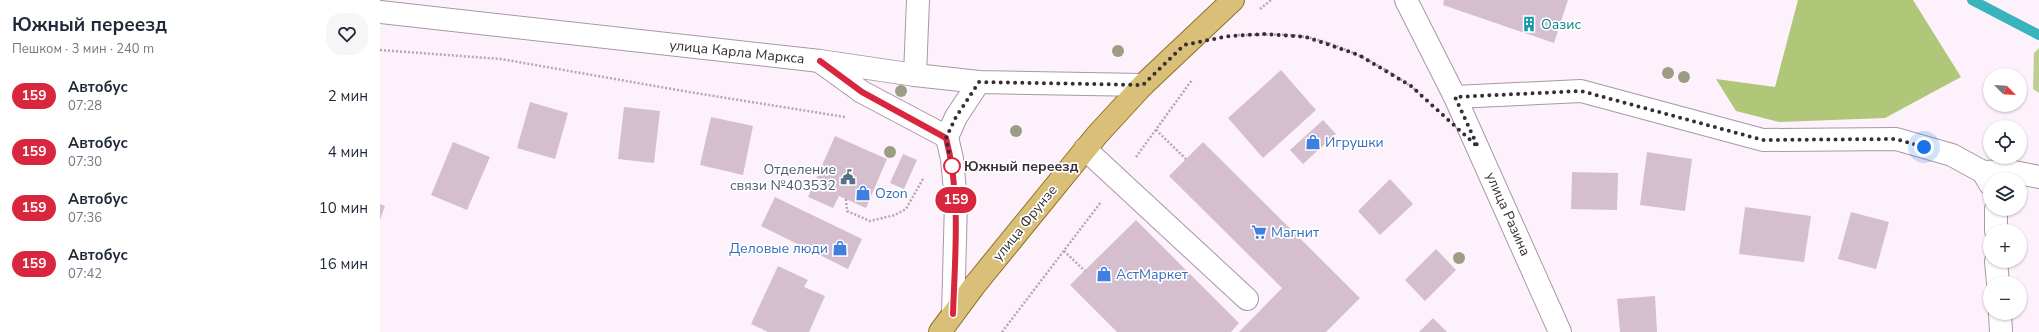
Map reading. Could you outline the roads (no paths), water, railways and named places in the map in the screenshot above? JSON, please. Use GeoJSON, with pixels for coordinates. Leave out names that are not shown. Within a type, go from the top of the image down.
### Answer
{"type":"FeatureCollection","features":[{"type":"Feature","properties":{"kind":"main road","name":"улица Фрунзе"},"geometry":{"type":"LineString","coordinates":[[940,332],[1085,149],[1143,85],[1233,0]]}},
{"type":"Feature","properties":{"kind":"street"},"geometry":{"type":"LineString","coordinates":[[915,75],[918,0]]}},
{"type":"Feature","properties":{"kind":"street","name":"улица Разина"},"geometry":{"type":"LineString","coordinates":[[1406,0],[1455,97],[1560,332]]}},
{"type":"Feature","properties":{"kind":"street","name":"улица Карла Маркса"},"geometry":{"type":"LineString","coordinates":[[380,12],[820,61],[915,75],[979,82],[1143,85]]}},
{"type":"Feature","properties":{"kind":"street"},"geometry":{"type":"LineString","coordinates":[[820,61],[862,92],[946,138]]}},
{"type":"Feature","properties":{"kind":"street"},"geometry":{"type":"LineString","coordinates":[[953,314],[956,202],[952,159],[946,138],[956,117],[979,82]]}},
{"type":"Feature","properties":{"kind":"street"},"geometry":{"type":"LineString","coordinates":[[1455,97],[1581,91],[1763,140],[1896,139],[1952,155],[1983,175]]}},
{"type":"Feature","properties":{"kind":"street"},"geometry":{"type":"LineString","coordinates":[[1085,149],[1247,299]]}},
{"type":"Feature","properties":{"kind":"street"},"geometry":{"type":"LineString","coordinates":[[2027,175],[2039,177]]}},
{"type":"Feature","properties":{"kind":"street"},"geometry":{"type":"LineString","coordinates":[[2000,320],[2001,332]]}},
{"type":"Feature","properties":{"kind":"waterway"},"geometry":{"type":"LineString","coordinates":[[1972,0],[2039,35]]}},
{"type":"Feature","properties":{"kind":"place","name":"Оазис"},"geometry":{"type":"Point","coordinates":[1529,24]}},
{"type":"Feature","properties":{"kind":"place","name":"Игрушки"},"geometry":{"type":"Point","coordinates":[1313,142]}},
{"type":"Feature","properties":{"kind":"place","name":"Южный переезд"},"geometry":{"type":"Point","coordinates":[952,166]}},
{"type":"Feature","properties":{"kind":"place","name":"Отделение связи №403532"},"geometry":{"type":"Point","coordinates":[848,177]}},
{"type":"Feature","properties":{"kind":"place","name":"Ozon"},"geometry":{"type":"Point","coordinates":[863,193]}},
{"type":"Feature","properties":{"kind":"place","name":"Магнит"},"geometry":{"type":"Point","coordinates":[1259,232]}},
{"type":"Feature","properties":{"kind":"place","name":"Деловые люди"},"geometry":{"type":"Point","coordinates":[840,248]}},
{"type":"Feature","properties":{"kind":"place","name":"АстМаркет"},"geometry":{"type":"Point","coordinates":[1104,274]}}]}
